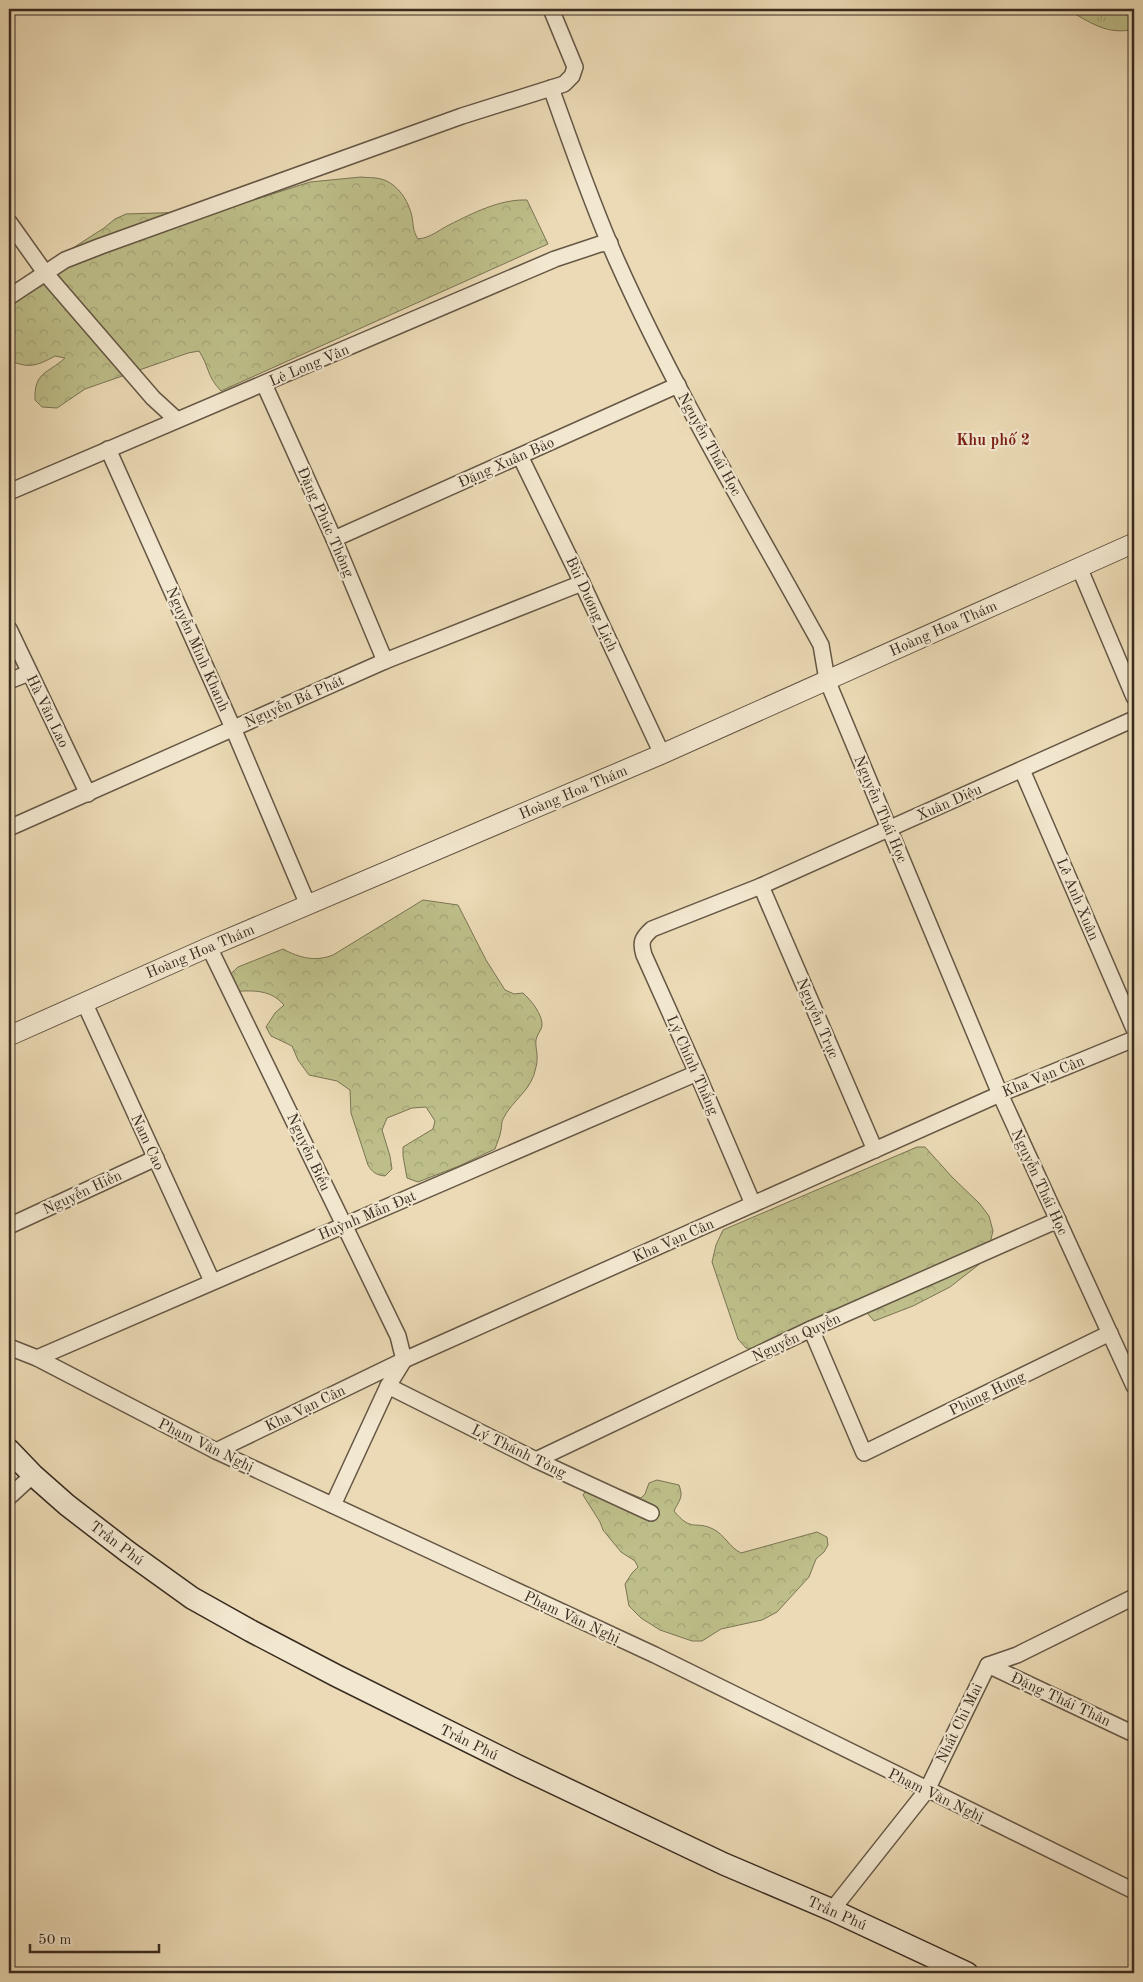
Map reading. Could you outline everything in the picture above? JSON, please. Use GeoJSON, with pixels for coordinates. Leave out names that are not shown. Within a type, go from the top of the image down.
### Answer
{"type":"FeatureCollection","features":[{"type":"Feature","properties":{"kind":"main road","name":"Trần Phú"},"geometry":{"type":"LineString","coordinates":[[9,1450],[33,1475],[67,1505],[144,1564],[192,1598],[251,1631],[520,1767],[724,1864],[832,1910],[967,1973]]}},
{"type":"Feature","properties":{"kind":"street"},"geometry":{"type":"LineString","coordinates":[[9,297],[66,260],[100,246],[462,116],[564,84],[572,76],[575,67],[551,9]]}},
{"type":"Feature","properties":{"kind":"street","name":"Nguyễn Thái Học"},"geometry":{"type":"LineString","coordinates":[[551,88],[623,274],[678,385],[821,645],[827,680],[1000,1094],[1134,1386]]}},
{"type":"Feature","properties":{"kind":"street"},"geometry":{"type":"LineString","coordinates":[[9,222],[46,274],[153,398],[177,420]]}},
{"type":"Feature","properties":{"kind":"street","name":"Lê Long Vân"},"geometry":{"type":"LineString","coordinates":[[9,492],[555,259],[600,244],[610,243]]}},
{"type":"Feature","properties":{"kind":"street","name":"Đặng Phúc Thông"},"geometry":{"type":"LineString","coordinates":[[264,384],[334,539],[385,661]]}},
{"type":"Feature","properties":{"kind":"street","name":"Đặng Xuân Bảo"},"geometry":{"type":"LineString","coordinates":[[334,539],[678,385]]}},
{"type":"Feature","properties":{"kind":"street","name":"Nguyễn Minh Khanh"},"geometry":{"type":"LineString","coordinates":[[108,449],[233,728],[308,905]]}},
{"type":"Feature","properties":{"kind":"street","name":"Bùi Dương Lịch"},"geometry":{"type":"LineString","coordinates":[[520,456],[662,754]]}},
{"type":"Feature","properties":{"kind":"street","name":"Hoàng Hoa Thám"},"geometry":{"type":"LineString","coordinates":[[9,1036],[209,947],[662,754],[1134,543]]}},
{"type":"Feature","properties":{"kind":"street"},"geometry":{"type":"LineString","coordinates":[[1079,567],[1134,697]]}},
{"type":"Feature","properties":{"kind":"street","name":"Nguyễn Bá Phát"},"geometry":{"type":"LineString","coordinates":[[9,828],[385,661],[582,583]]}},
{"type":"Feature","properties":{"kind":"street","name":"Hà Văn Lao"},"geometry":{"type":"LineString","coordinates":[[9,629],[88,794]]}},
{"type":"Feature","properties":{"kind":"street"},"geometry":{"type":"LineString","coordinates":[[9,681],[29,673]]}},
{"type":"Feature","properties":{"kind":"street","name":"Xuân Diệu"},"geometry":{"type":"LineString","coordinates":[[652,929],[762,886],[1134,719]]}},
{"type":"Feature","properties":{"kind":"street","name":"Lê Anh Xuân"},"geometry":{"type":"LineString","coordinates":[[1022,770],[1134,1029]]}},
{"type":"Feature","properties":{"kind":"street","name":"Nguyễn Trực"},"geometry":{"type":"LineString","coordinates":[[762,886],[875,1150]]}},
{"type":"Feature","properties":{"kind":"street","name":"Lý Chính Thắng"},"geometry":{"type":"LineString","coordinates":[[652,929],[644,936],[641,944],[644,955],[753,1204]]}},
{"type":"Feature","properties":{"kind":"street","name":"Nguyễn Biểu"},"geometry":{"type":"LineString","coordinates":[[209,947],[398,1336],[404,1360]]}},
{"type":"Feature","properties":{"kind":"street","name":"Nam Cao"},"geometry":{"type":"LineString","coordinates":[[84,1002],[212,1281]]}},
{"type":"Feature","properties":{"kind":"street","name":"Kha Vạn Cân"},"geometry":{"type":"LineString","coordinates":[[216,1452],[404,1360],[1000,1094],[1134,1039]]}},
{"type":"Feature","properties":{"kind":"street","name":"Huỳnh Mẫn Đạt"},"geometry":{"type":"LineString","coordinates":[[37,1358],[697,1073]]}},
{"type":"Feature","properties":{"kind":"street","name":"Nguyễn Hiền"},"geometry":{"type":"LineString","coordinates":[[9,1226],[156,1158]]}},
{"type":"Feature","properties":{"kind":"street","name":"Nguyễn Quyền"},"geometry":{"type":"LineString","coordinates":[[536,1460],[811,1329],[1058,1220]]}},
{"type":"Feature","properties":{"kind":"street","name":"Phùng Hưng"},"geometry":{"type":"LineString","coordinates":[[811,1329],[864,1453],[1110,1333]]}},
{"type":"Feature","properties":{"kind":"street","name":"Phạm Văn Nghị"},"geometry":{"type":"LineString","coordinates":[[9,1347],[37,1358],[216,1452],[663,1660],[1134,1891]]}},
{"type":"Feature","properties":{"kind":"street"},"geometry":{"type":"LineString","coordinates":[[333,1505],[388,1386],[404,1360]]}},
{"type":"Feature","properties":{"kind":"street","name":"Lý Thánh Tông"},"geometry":{"type":"LineString","coordinates":[[388,1386],[536,1460],[651,1514]]}},
{"type":"Feature","properties":{"kind":"street"},"geometry":{"type":"LineString","coordinates":[[9,1497],[33,1475]]}},
{"type":"Feature","properties":{"kind":"street","name":"Nhất Chi Mai"},"geometry":{"type":"LineString","coordinates":[[832,1910],[927,1790],[988,1665],[1024,1652],[1134,1597]]}},
{"type":"Feature","properties":{"kind":"street","name":"Đặng Thái Thân"},"geometry":{"type":"LineString","coordinates":[[988,1665],[1134,1734]]}},
{"type":"Feature","properties":{"kind":"green space"},"geometry":{"type":"Polygon","coordinates":[[[1067,9],[1134,9],[1134,29],[1116,31],[1107,29],[1091,23],[1067,9]]]}},
{"type":"Feature","properties":{"kind":"green space"},"geometry":{"type":"Polygon","coordinates":[[[361,177],[387,181],[397,189],[408,205],[418,239],[497,204],[527,200],[548,244],[221,391],[210,376],[199,351],[188,353],[85,389],[57,408],[42,407],[35,400],[35,391],[39,379],[65,358],[55,356],[32,365],[22,365],[9,360],[9,296],[62,255],[115,219],[126,214],[219,211],[310,182],[361,177]]]}},
{"type":"Feature","properties":{"kind":"green space"},"geometry":{"type":"Polygon","coordinates":[[[423,900],[458,905],[486,960],[505,990],[514,994],[523,993],[539,1013],[542,1026],[536,1040],[537,1059],[534,1075],[526,1089],[511,1106],[503,1119],[495,1149],[418,1182],[407,1178],[403,1147],[433,1129],[435,1121],[426,1107],[412,1108],[387,1118],[382,1130],[392,1169],[385,1176],[375,1173],[368,1165],[351,1113],[350,1090],[337,1081],[309,1075],[298,1060],[292,1046],[271,1036],[266,1027],[275,1013],[284,1005],[272,995],[257,991],[226,992],[219,985],[238,967],[283,949],[295,955],[314,959],[333,955],[423,900]]]}},
{"type":"Feature","properties":{"kind":"green space"},"geometry":{"type":"Polygon","coordinates":[[[917,1147],[925,1147],[980,1204],[989,1216],[993,1231],[986,1259],[950,1287],[913,1306],[874,1321],[856,1300],[772,1340],[759,1349],[746,1348],[738,1339],[712,1262],[716,1245],[723,1230],[917,1147]]]}},
{"type":"Feature","properties":{"kind":"green space"},"geometry":{"type":"Polygon","coordinates":[[[594,1479],[641,1498],[645,1494],[649,1483],[657,1480],[679,1485],[681,1496],[674,1511],[680,1518],[690,1524],[713,1529],[741,1553],[817,1532],[827,1537],[828,1545],[824,1552],[816,1559],[809,1577],[777,1612],[762,1620],[721,1629],[702,1641],[692,1641],[660,1630],[641,1618],[629,1606],[625,1584],[638,1567],[635,1561],[621,1552],[603,1530],[583,1495],[594,1479]]]}},
{"type":"Feature","properties":{"kind":"district","name":"Khu phố 2"},"geometry":{"type":"Point","coordinates":[993,439]}}]}
